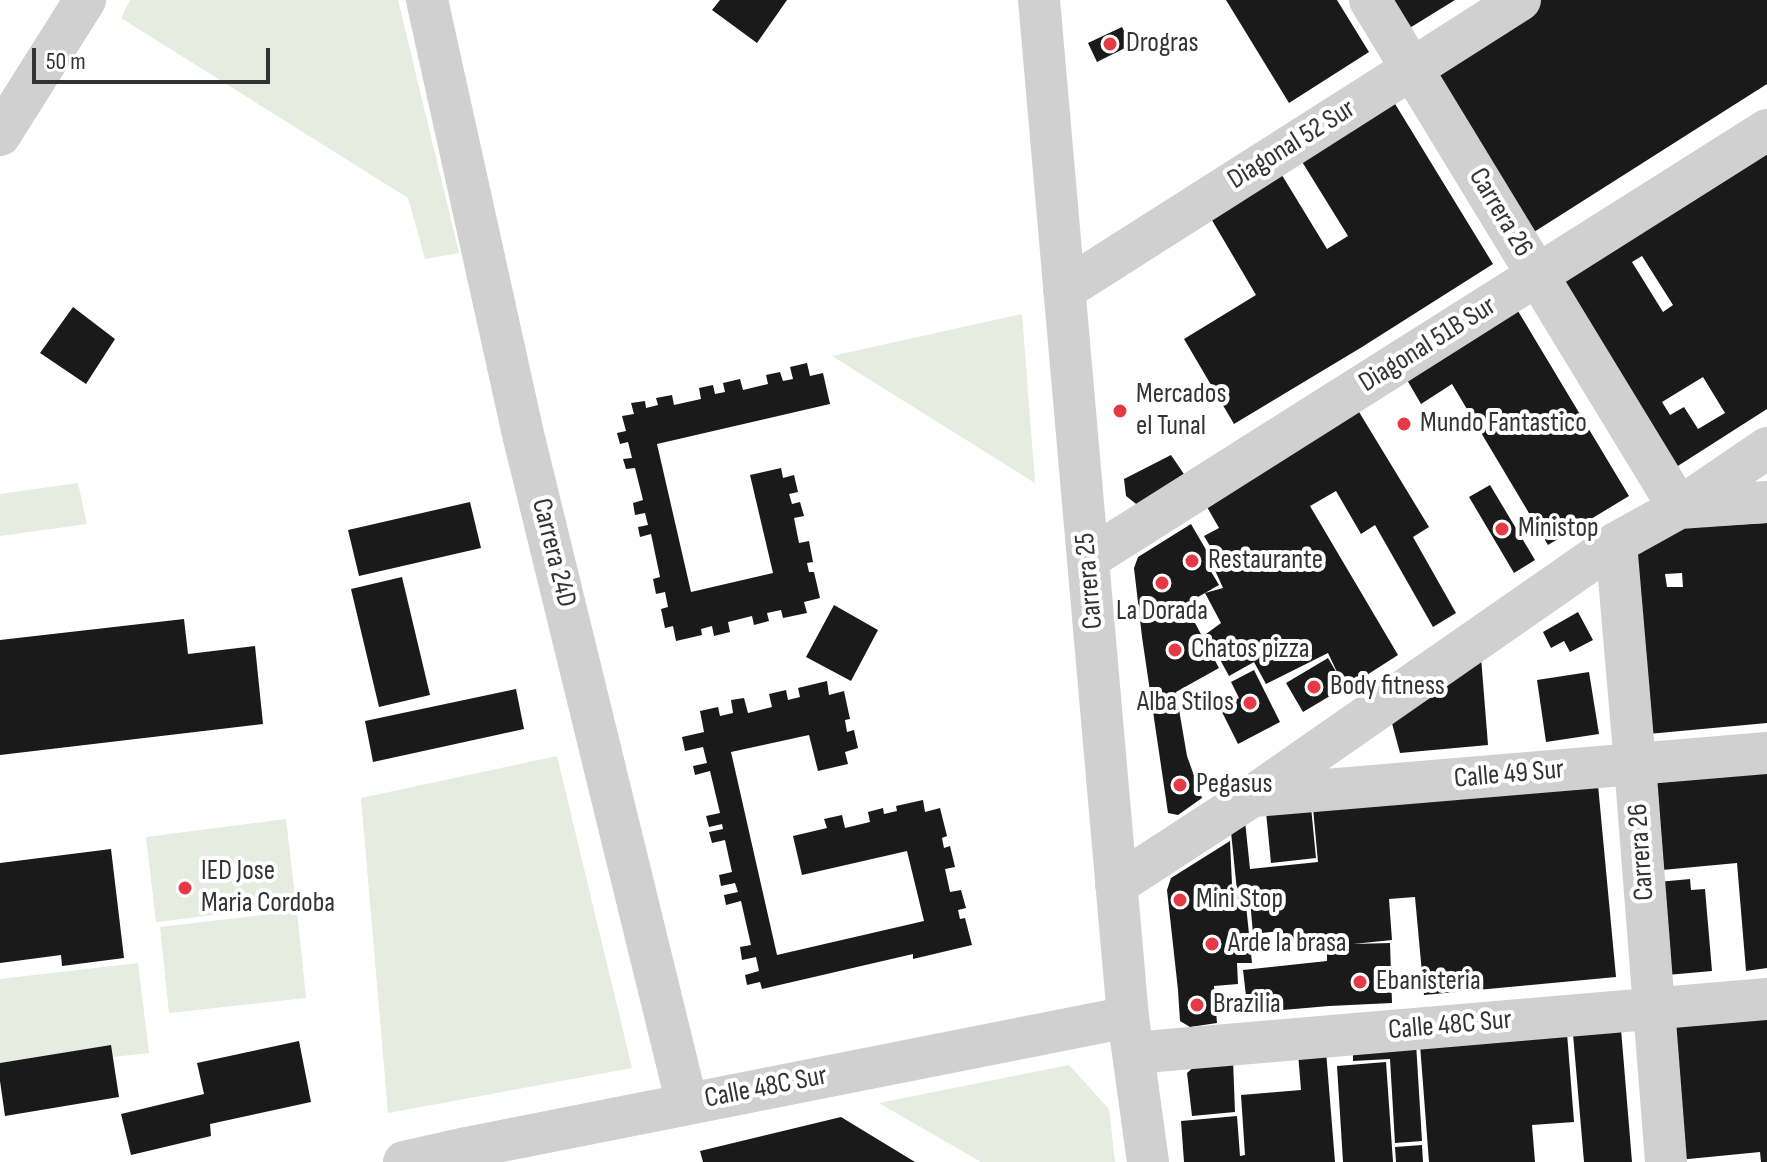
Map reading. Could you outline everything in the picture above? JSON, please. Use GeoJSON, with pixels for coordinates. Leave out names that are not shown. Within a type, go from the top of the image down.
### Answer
{"type":"FeatureCollection","features":[{"type":"Feature","properties":{"kind":"street"},"geometry":{"type":"LineString","coordinates":[[0,135],[85,0]]}},
{"type":"Feature","properties":{"kind":"street","name":"Carrera 24D"},"geometry":{"type":"LineString","coordinates":[[427,0],[523,434],[687,1104]]}},
{"type":"Feature","properties":{"kind":"street","name":"Carrera 26"},"geometry":{"type":"LineString","coordinates":[[1370,0],[1679,508]]}},
{"type":"Feature","properties":{"kind":"street","name":"Diagonal 52 Sur"},"geometry":{"type":"LineString","coordinates":[[1064,290],[1520,0]]}},
{"type":"Feature","properties":{"kind":"street","name":"Carrera 25"},"geometry":{"type":"LineString","coordinates":[[1047,4],[1064,290],[1130,1035],[1148,1162]]}},
{"type":"Feature","properties":{"kind":"street","name":"Diagonal 51B Sur"},"geometry":{"type":"LineString","coordinates":[[1088,559],[1767,130]]}},
{"type":"Feature","properties":{"kind":"street"},"geometry":{"type":"LineString","coordinates":[[1116,885],[1251,797],[1616,543],[1679,508],[1767,448]]}},
{"type":"Feature","properties":{"kind":"street"},"geometry":{"type":"LineString","coordinates":[[1679,508],[1767,502]]}},
{"type":"Feature","properties":{"kind":"street","name":"Carrera 26"},"geometry":{"type":"LineString","coordinates":[[1616,543],[1666,1162]]}},
{"type":"Feature","properties":{"kind":"street","name":"Calle 49 Sur"},"geometry":{"type":"LineString","coordinates":[[1251,797],[1767,753]]}},
{"type":"Feature","properties":{"kind":"street","name":"Calle 48C Sur"},"geometry":{"type":"LineString","coordinates":[[404,1162],[468,1155],[687,1104],[1130,1035],[1654,1008],[1767,999]]}},
{"type":"Feature","properties":{"kind":"shaded area"},"geometry":{"type":"Polygon","coordinates":[[[130,0],[398,0],[459,253],[425,259],[408,198],[121,18],[130,0]]]}},
{"type":"Feature","properties":{"kind":"shaded area"},"geometry":{"type":"Polygon","coordinates":[[[1022,314],[1035,483],[832,356],[1022,314]]]}},
{"type":"Feature","properties":{"kind":"shaded area"},"geometry":{"type":"Polygon","coordinates":[[[78,483],[87,524],[0,536],[0,494],[78,483]]]}},
{"type":"Feature","properties":{"kind":"shaded area"},"geometry":{"type":"Polygon","coordinates":[[[557,756],[632,1068],[388,1113],[361,798],[557,756]]]}},
{"type":"Feature","properties":{"kind":"shaded area"},"geometry":{"type":"Polygon","coordinates":[[[286,819],[296,905],[156,922],[146,837],[286,819]]]}},
{"type":"Feature","properties":{"kind":"shaded area"},"geometry":{"type":"Polygon","coordinates":[[[297,911],[306,998],[169,1013],[160,927],[297,911]]]}},
{"type":"Feature","properties":{"kind":"shaded area"},"geometry":{"type":"Polygon","coordinates":[[[138,963],[149,1053],[0,1063],[0,979],[138,963]]]}},
{"type":"Feature","properties":{"kind":"shaded area"},"geometry":{"type":"Polygon","coordinates":[[[1069,1065],[1109,1109],[1115,1162],[981,1162],[879,1103],[1069,1065]]]}},
{"type":"Feature","properties":{"kind":"building"},"geometry":{"type":"Polygon","coordinates":[[[720,0],[787,0],[757,43],[712,10],[720,0]]]}},
{"type":"Feature","properties":{"kind":"building"},"geometry":{"type":"Polygon","coordinates":[[[1226,0],[1337,0],[1369,52],[1289,103],[1226,0]]]}},
{"type":"Feature","properties":{"kind":"building"},"geometry":{"type":"Polygon","coordinates":[[[1392,0],[1455,0],[1408,29],[1392,0]]]}},
{"type":"Feature","properties":{"kind":"building"},"geometry":{"type":"Polygon","coordinates":[[[1539,0],[1767,0],[1767,84],[1534,232],[1431,69],[1539,0]]]}},
{"type":"Feature","properties":{"kind":"building","name":"Drogras"},"geometry":{"type":"Polygon","coordinates":[[[1122,27],[1131,45],[1097,62],[1088,43],[1122,27]]]}},
{"type":"Feature","properties":{"kind":"building"},"geometry":{"type":"Polygon","coordinates":[[[1389,94],[1493,264],[1234,424],[1184,339],[1256,295],[1206,210],[1277,167],[1327,249],[1348,236],[1296,152],[1389,94]]]}},
{"type":"Feature","properties":{"kind":"building"},"geometry":{"type":"Polygon","coordinates":[[[1767,141],[1767,409],[1670,471],[1552,281],[1767,141]],[[1642,256],[1632,262],[1663,312],[1673,305],[1642,256]],[[1703,377],[1662,402],[1670,415],[1684,407],[1698,429],[1725,413],[1703,377]]]}},
{"type":"Feature","properties":{"kind":"building"},"geometry":{"type":"Polygon","coordinates":[[[1515,306],[1629,496],[1548,545],[1452,384],[1421,404],[1403,373],[1515,306]]]}},
{"type":"Feature","properties":{"kind":"building"},"geometry":{"type":"Polygon","coordinates":[[[73,307],[115,339],[86,384],[40,353],[73,307]]]}},
{"type":"Feature","properties":{"kind":"building"},"geometry":{"type":"Polygon","coordinates":[[[807,363],[810,376],[823,373],[830,404],[657,444],[691,592],[773,573],[750,475],[781,468],[783,478],[794,475],[798,492],[789,494],[792,504],[800,502],[804,516],[794,518],[799,543],[809,541],[813,562],[807,563],[809,572],[814,572],[820,598],[804,602],[807,613],[783,618],[781,610],[767,613],[769,621],[754,625],[752,616],[728,622],[730,632],[714,636],[712,626],[701,629],[702,635],[676,641],[673,626],[665,628],[661,609],[668,607],[665,592],[656,594],[653,579],[660,577],[651,534],[640,537],[638,527],[648,525],[645,513],[635,515],[633,503],[643,500],[635,468],[626,469],[623,459],[632,458],[628,442],[620,444],[617,433],[626,431],[622,416],[634,414],[631,403],[645,401],[646,408],[658,405],[656,398],[672,395],[674,405],[701,399],[699,388],[713,385],[715,394],[725,392],[723,383],[740,379],[743,390],[768,384],[766,375],[780,372],[783,381],[793,379],[790,367],[807,363]]]}},
{"type":"Feature","properties":{"kind":"building"},"geometry":{"type":"Polygon","coordinates":[[[1356,407],[1429,527],[1413,537],[1456,613],[1433,627],[1375,525],[1361,534],[1336,491],[1310,506],[1398,655],[1345,689],[1328,653],[1266,684],[1254,662],[1229,676],[1206,634],[1221,623],[1205,593],[1223,588],[1214,568],[1220,563],[1204,536],[1219,528],[1203,500],[1356,407]]]}},
{"type":"Feature","properties":{"kind":"building"},"geometry":{"type":"Polygon","coordinates":[[[1171,455],[1188,480],[1140,507],[1126,496],[1124,479],[1171,455]]]}},
{"type":"Feature","properties":{"kind":"building","name":"Ministop"},"geometry":{"type":"Polygon","coordinates":[[[1490,485],[1535,560],[1514,573],[1469,497],[1490,485]]]}},
{"type":"Feature","properties":{"kind":"building"},"geometry":{"type":"Polygon","coordinates":[[[470,502],[481,548],[359,576],[348,530],[470,502]]]}},
{"type":"Feature","properties":{"kind":"building"},"geometry":{"type":"Polygon","coordinates":[[[1767,523],[1767,723],[1648,734],[1620,548],[1678,528],[1767,523]],[[1682,573],[1665,574],[1667,587],[1683,587],[1682,573]]]}},
{"type":"Feature","properties":{"kind":"building"},"geometry":{"type":"Polygon","coordinates":[[[1191,524],[1212,560],[1206,563],[1219,585],[1186,606],[1219,668],[1176,692],[1187,756],[1202,798],[1178,815],[1168,813],[1134,568],[1138,557],[1191,524]]]}},
{"type":"Feature","properties":{"kind":"building"},"geometry":{"type":"Polygon","coordinates":[[[402,577],[430,695],[379,707],[351,589],[402,577]]]}},
{"type":"Feature","properties":{"kind":"building"},"geometry":{"type":"Polygon","coordinates":[[[834,605],[878,630],[851,681],[806,657],[834,605]]]}},
{"type":"Feature","properties":{"kind":"building"},"geometry":{"type":"Polygon","coordinates":[[[1578,612],[1593,640],[1570,652],[1564,641],[1551,648],[1543,632],[1578,612]]]}},
{"type":"Feature","properties":{"kind":"building"},"geometry":{"type":"Polygon","coordinates":[[[184,619],[188,654],[255,646],[263,724],[0,755],[0,640],[184,619]]]}},
{"type":"Feature","properties":{"kind":"building"},"geometry":{"type":"Polygon","coordinates":[[[1481,657],[1488,745],[1400,753],[1390,716],[1481,657]]]}},
{"type":"Feature","properties":{"kind":"building","name":"Body fitness"},"geometry":{"type":"Polygon","coordinates":[[[1328,658],[1338,675],[1340,690],[1303,712],[1286,683],[1328,658]]]}},
{"type":"Feature","properties":{"kind":"building","name":"Alba Stilos"},"geometry":{"type":"Polygon","coordinates":[[[1254,670],[1280,722],[1238,744],[1220,708],[1239,698],[1231,682],[1254,670]]]}},
{"type":"Feature","properties":{"kind":"building"},"geometry":{"type":"Polygon","coordinates":[[[1589,672],[1599,734],[1546,742],[1537,680],[1589,672]]]}},
{"type":"Feature","properties":{"kind":"building"},"geometry":{"type":"Polygon","coordinates":[[[827,681],[829,695],[844,691],[850,719],[845,720],[847,732],[854,730],[858,748],[845,752],[848,764],[818,771],[809,735],[731,752],[777,955],[924,921],[907,851],[802,875],[793,836],[827,828],[824,819],[842,815],[845,828],[870,822],[868,812],[883,808],[884,814],[897,811],[896,806],[923,800],[925,812],[940,808],[947,836],[942,838],[944,848],[950,846],[955,867],[945,869],[950,892],[961,890],[966,908],[958,910],[960,919],[965,918],[972,945],[913,959],[913,954],[762,989],[760,982],[747,985],[745,975],[759,971],[756,957],[742,960],[740,947],[751,945],[741,901],[726,905],[724,895],[738,892],[735,883],[721,886],[719,875],[732,872],[725,840],[712,843],[709,832],[723,829],[722,824],[709,827],[706,816],[720,813],[710,771],[695,775],[693,766],[707,763],[703,747],[685,751],[682,737],[704,732],[700,711],[718,707],[720,716],[733,713],[731,700],[744,698],[748,713],[772,707],[769,694],[786,690],[788,700],[800,697],[798,688],[827,681]]]}},
{"type":"Feature","properties":{"kind":"building"},"geometry":{"type":"Polygon","coordinates":[[[516,689],[524,729],[373,762],[365,721],[516,689]]]}},
{"type":"Feature","properties":{"kind":"building"},"geometry":{"type":"Polygon","coordinates":[[[1767,772],[1767,968],[1746,971],[1737,863],[1662,870],[1654,782],[1767,772]]]}},
{"type":"Feature","properties":{"kind":"building"},"geometry":{"type":"Polygon","coordinates":[[[1598,785],[1616,977],[1424,995],[1415,897],[1389,899],[1392,940],[1353,944],[1390,943],[1392,1003],[1248,1013],[1243,970],[1327,961],[1327,945],[1282,950],[1280,931],[1253,934],[1250,900],[1238,901],[1230,822],[1245,821],[1250,869],[1318,862],[1313,808],[1598,785]]]}},
{"type":"Feature","properties":{"kind":"building"},"geometry":{"type":"Polygon","coordinates":[[[1311,807],[1316,858],[1271,863],[1266,812],[1311,807]]]}},
{"type":"Feature","properties":{"kind":"building"},"geometry":{"type":"Polygon","coordinates":[[[1230,841],[1233,906],[1246,905],[1252,963],[1237,963],[1238,984],[1214,986],[1217,1023],[1190,1027],[1180,1021],[1167,890],[1171,878],[1230,841]]]}},
{"type":"Feature","properties":{"kind":"building"},"geometry":{"type":"Polygon","coordinates":[[[111,849],[124,958],[62,966],[61,955],[0,963],[0,863],[111,849]]]}},
{"type":"Feature","properties":{"kind":"building"},"geometry":{"type":"Polygon","coordinates":[[[1690,879],[1691,890],[1705,889],[1712,971],[1667,975],[1658,882],[1690,879]]]}},
{"type":"Feature","properties":{"kind":"building"},"geometry":{"type":"Polygon","coordinates":[[[1767,1012],[1767,1162],[1761,1162],[1760,1152],[1678,1160],[1666,1021],[1767,1012]]]}},
{"type":"Feature","properties":{"kind":"building"},"geometry":{"type":"Polygon","coordinates":[[[1621,1029],[1632,1162],[1584,1162],[1573,1034],[1621,1029]]]}},
{"type":"Feature","properties":{"kind":"building"},"geometry":{"type":"Polygon","coordinates":[[[1567,1033],[1574,1122],[1532,1125],[1535,1162],[1429,1162],[1420,1045],[1567,1033]]]}},
{"type":"Feature","properties":{"kind":"building"},"geometry":{"type":"Polygon","coordinates":[[[299,1041],[311,1102],[210,1124],[211,1136],[131,1155],[121,1114],[204,1094],[197,1063],[299,1041]]]}},
{"type":"Feature","properties":{"kind":"building"},"geometry":{"type":"Polygon","coordinates":[[[1416,1043],[1422,1141],[1395,1143],[1390,1059],[1353,1061],[1353,1047],[1416,1043]]]}},
{"type":"Feature","properties":{"kind":"building"},"geometry":{"type":"Polygon","coordinates":[[[111,1045],[119,1097],[5,1116],[0,1063],[111,1045]]]}},
{"type":"Feature","properties":{"kind":"building"},"geometry":{"type":"Polygon","coordinates":[[[1326,1051],[1335,1162],[1184,1162],[1181,1121],[1237,1116],[1240,1156],[1245,1155],[1241,1095],[1301,1090],[1298,1053],[1326,1051]]]}},
{"type":"Feature","properties":{"kind":"building"},"geometry":{"type":"Polygon","coordinates":[[[1233,1060],[1235,1112],[1192,1116],[1187,1073],[1197,1064],[1233,1060]]]}},
{"type":"Feature","properties":{"kind":"building"},"geometry":{"type":"Polygon","coordinates":[[[1386,1062],[1393,1162],[1343,1162],[1337,1066],[1386,1062]]]}},
{"type":"Feature","properties":{"kind":"building"},"geometry":{"type":"Polygon","coordinates":[[[841,1117],[915,1162],[703,1162],[700,1151],[841,1117]]]}},
{"type":"Feature","properties":{"kind":"building"},"geometry":{"type":"Polygon","coordinates":[[[1422,1145],[1423,1162],[1396,1162],[1395,1147],[1422,1145]]]}},
{"type":"Feature","properties":{"kind":"place","name":"Drogras"},"geometry":{"type":"Point","coordinates":[1110,44]}},
{"type":"Feature","properties":{"kind":"place","name":"Mercados el Tunal"},"geometry":{"type":"Point","coordinates":[1120,411]}},
{"type":"Feature","properties":{"kind":"place","name":"Mundo Fantastico"},"geometry":{"type":"Point","coordinates":[1404,424]}},
{"type":"Feature","properties":{"kind":"place","name":"Ministop"},"geometry":{"type":"Point","coordinates":[1502,529]}},
{"type":"Feature","properties":{"kind":"place","name":"Restaurante"},"geometry":{"type":"Point","coordinates":[1192,561]}},
{"type":"Feature","properties":{"kind":"place","name":"La Dorada"},"geometry":{"type":"Point","coordinates":[1162,583]}},
{"type":"Feature","properties":{"kind":"place","name":"Chatos pizza"},"geometry":{"type":"Point","coordinates":[1175,650]}},
{"type":"Feature","properties":{"kind":"place","name":"Body fitness"},"geometry":{"type":"Point","coordinates":[1314,687]}},
{"type":"Feature","properties":{"kind":"place","name":"Alba Stilos"},"geometry":{"type":"Point","coordinates":[1250,703]}},
{"type":"Feature","properties":{"kind":"place","name":"Pegasus"},"geometry":{"type":"Point","coordinates":[1180,785]}},
{"type":"Feature","properties":{"kind":"place","name":"IED Jose Maria Cordoba"},"geometry":{"type":"Point","coordinates":[185,888]}},
{"type":"Feature","properties":{"kind":"place","name":"Mini Stop"},"geometry":{"type":"Point","coordinates":[1180,900]}},
{"type":"Feature","properties":{"kind":"place","name":"Arde la brasa"},"geometry":{"type":"Point","coordinates":[1212,944]}},
{"type":"Feature","properties":{"kind":"place","name":"Ebanisteria"},"geometry":{"type":"Point","coordinates":[1360,982]}},
{"type":"Feature","properties":{"kind":"place","name":"Brazilia"},"geometry":{"type":"Point","coordinates":[1197,1005]}}]}
